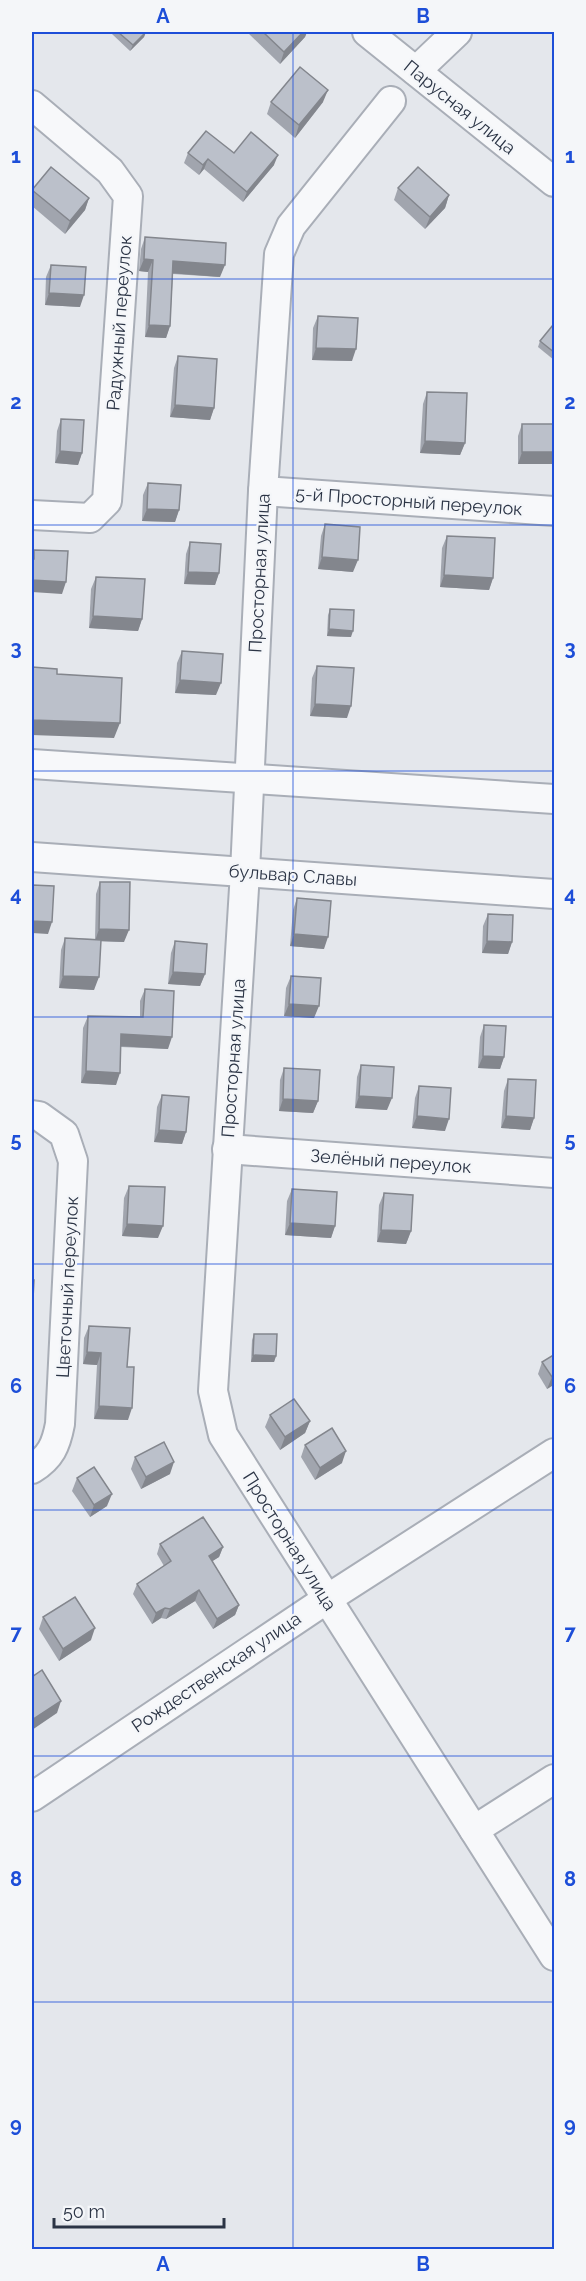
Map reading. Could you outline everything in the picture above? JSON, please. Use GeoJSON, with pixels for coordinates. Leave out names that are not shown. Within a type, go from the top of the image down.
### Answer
{"type":"FeatureCollection","features":[{"type":"Feature","properties":{"kind":"street","name":"Парусная улица"},"geometry":{"type":"LineString","coordinates":[[367,32],[555,182]]}},
{"type":"Feature","properties":{"kind":"street"},"geometry":{"type":"LineString","coordinates":[[416,72],[457,32]]}},
{"type":"Feature","properties":{"kind":"street","name":"Просторная улица"},"geometry":{"type":"LineString","coordinates":[[392,101],[291,226],[279,254],[263,491],[245,872],[213,1391],[223,1435],[555,1956]]}},
{"type":"Feature","properties":{"kind":"street","name":"Радужный переулок"},"geometry":{"type":"LineString","coordinates":[[32,105],[110,171],[128,196],[107,501],[90,518],[32,515]]}},
{"type":"Feature","properties":{"kind":"street","name":"5-й Просторный переулок"},"geometry":{"type":"LineString","coordinates":[[263,491],[555,511]]}},
{"type":"Feature","properties":{"kind":"street"},"geometry":{"type":"LineString","coordinates":[[32,764],[555,799]]}},
{"type":"Feature","properties":{"kind":"street","name":"бульвар Славы"},"geometry":{"type":"LineString","coordinates":[[32,857],[555,894]]}},
{"type":"Feature","properties":{"kind":"street","name":"Цветочный переулок"},"geometry":{"type":"LineString","coordinates":[[32,1115],[39,1116],[64,1134],[73,1161],[60,1424],[56,1445],[41,1463],[32,1469]]}},
{"type":"Feature","properties":{"kind":"street","name":"Зелёный переулок"},"geometry":{"type":"LineString","coordinates":[[227,1149],[555,1173]]}},
{"type":"Feature","properties":{"kind":"street","name":"Рождественская улица"},"geometry":{"type":"LineString","coordinates":[[32,1797],[327,1599],[555,1454]]}},
{"type":"Feature","properties":{"kind":"street"},"geometry":{"type":"LineString","coordinates":[[474,1830],[555,1779]]}},
{"type":"Feature","properties":{"kind":"building"},"geometry":{"type":"Polygon","coordinates":[[[118,32],[146,32],[133,45],[118,32]]]}},
{"type":"Feature","properties":{"kind":"building"},"geometry":{"type":"Polygon","coordinates":[[[263,32],[303,32],[284,52],[263,32]]]}},
{"type":"Feature","properties":{"kind":"building"},"geometry":{"type":"Polygon","coordinates":[[[300,67],[328,90],[299,125],[271,102],[300,67]]]}},
{"type":"Feature","properties":{"kind":"building"},"geometry":{"type":"Polygon","coordinates":[[[206,131],[234,153],[251,132],[278,155],[247,192],[208,159],[203,165],[188,153],[206,131]]]}},
{"type":"Feature","properties":{"kind":"building"},"geometry":{"type":"Polygon","coordinates":[[[51,167],[89,198],[70,221],[32,190],[51,167]]]}},
{"type":"Feature","properties":{"kind":"building"},"geometry":{"type":"Polygon","coordinates":[[[418,167],[449,195],[430,217],[398,188],[418,167]]]}},
{"type":"Feature","properties":{"kind":"building"},"geometry":{"type":"Polygon","coordinates":[[[145,237],[226,243],[225,265],[173,261],[170,326],[149,325],[153,260],[144,259],[145,237]]]}},
{"type":"Feature","properties":{"kind":"building"},"geometry":{"type":"Polygon","coordinates":[[[51,265],[86,267],[84,295],[49,293],[51,265]]]}},
{"type":"Feature","properties":{"kind":"building"},"geometry":{"type":"Polygon","coordinates":[[[318,316],[358,318],[356,349],[316,348],[318,316]]]}},
{"type":"Feature","properties":{"kind":"building"},"geometry":{"type":"Polygon","coordinates":[[[553,325],[555,326],[555,353],[540,341],[553,325]]]}},
{"type":"Feature","properties":{"kind":"building"},"geometry":{"type":"Polygon","coordinates":[[[178,356],[217,359],[214,408],[175,405],[178,356]]]}},
{"type":"Feature","properties":{"kind":"building"},"geometry":{"type":"Polygon","coordinates":[[[427,392],[467,393],[465,443],[425,441],[427,392]]]}},
{"type":"Feature","properties":{"kind":"building"},"geometry":{"type":"Polygon","coordinates":[[[61,419],[84,420],[82,453],[60,451],[61,419]]]}},
{"type":"Feature","properties":{"kind":"building"},"geometry":{"type":"Polygon","coordinates":[[[522,424],[555,424],[555,452],[522,452],[522,424]]]}},
{"type":"Feature","properties":{"kind":"building"},"geometry":{"type":"Polygon","coordinates":[[[148,483],[181,485],[179,510],[147,509],[148,483]]]}},
{"type":"Feature","properties":{"kind":"building"},"geometry":{"type":"Polygon","coordinates":[[[325,524],[360,527],[358,560],[322,557],[325,524]]]}},
{"type":"Feature","properties":{"kind":"building"},"geometry":{"type":"Polygon","coordinates":[[[447,536],[495,538],[493,578],[444,575],[447,536]]]}},
{"type":"Feature","properties":{"kind":"building"},"geometry":{"type":"Polygon","coordinates":[[[190,542],[221,544],[219,573],[188,572],[190,542]]]}},
{"type":"Feature","properties":{"kind":"building"},"geometry":{"type":"Polygon","coordinates":[[[34,550],[68,551],[66,582],[32,580],[34,550]]]}},
{"type":"Feature","properties":{"kind":"building"},"geometry":{"type":"Polygon","coordinates":[[[96,577],[145,579],[142,619],[93,616],[96,577]]]}},
{"type":"Feature","properties":{"kind":"building"},"geometry":{"type":"Polygon","coordinates":[[[330,609],[354,610],[353,631],[329,629],[330,609]]]}},
{"type":"Feature","properties":{"kind":"building"},"geometry":{"type":"Polygon","coordinates":[[[182,651],[223,654],[221,683],[180,680],[182,651]]]}},
{"type":"Feature","properties":{"kind":"building"},"geometry":{"type":"Polygon","coordinates":[[[317,666],[354,668],[351,706],[315,704],[317,666]]]}},
{"type":"Feature","properties":{"kind":"building"},"geometry":{"type":"Polygon","coordinates":[[[32,667],[57,669],[57,674],[122,678],[120,723],[32,720],[32,667]]]}},
{"type":"Feature","properties":{"kind":"building"},"geometry":{"type":"Polygon","coordinates":[[[100,882],[130,882],[129,930],[99,929],[100,882]]]}},
{"type":"Feature","properties":{"kind":"building"},"geometry":{"type":"Polygon","coordinates":[[[32,885],[54,886],[52,922],[32,921],[32,885]]]}},
{"type":"Feature","properties":{"kind":"building"},"geometry":{"type":"Polygon","coordinates":[[[297,898],[331,901],[328,937],[294,934],[297,898]]]}},
{"type":"Feature","properties":{"kind":"building"},"geometry":{"type":"Polygon","coordinates":[[[488,914],[513,915],[512,942],[487,941],[488,914]]]}},
{"type":"Feature","properties":{"kind":"building"},"geometry":{"type":"Polygon","coordinates":[[[65,938],[101,940],[99,977],[63,976],[65,938]]]}},
{"type":"Feature","properties":{"kind":"building"},"geometry":{"type":"Polygon","coordinates":[[[175,941],[207,944],[205,974],[173,972],[175,941]]]}},
{"type":"Feature","properties":{"kind":"building"},"geometry":{"type":"Polygon","coordinates":[[[291,976],[321,978],[319,1006],[289,1004],[291,976]]]}},
{"type":"Feature","properties":{"kind":"building"},"geometry":{"type":"Polygon","coordinates":[[[145,989],[174,991],[172,1037],[121,1034],[120,1073],[86,1071],[88,1016],[143,1017],[145,989]]]}},
{"type":"Feature","properties":{"kind":"building"},"geometry":{"type":"Polygon","coordinates":[[[484,1025],[506,1026],[504,1057],[483,1056],[484,1025]]]}},
{"type":"Feature","properties":{"kind":"building"},"geometry":{"type":"Polygon","coordinates":[[[361,1065],[394,1067],[392,1098],[359,1096],[361,1065]]]}},
{"type":"Feature","properties":{"kind":"building"},"geometry":{"type":"Polygon","coordinates":[[[284,1068],[320,1070],[318,1101],[283,1099],[284,1068]]]}},
{"type":"Feature","properties":{"kind":"building"},"geometry":{"type":"Polygon","coordinates":[[[508,1079],[536,1080],[534,1118],[506,1116],[508,1079]]]}},
{"type":"Feature","properties":{"kind":"building"},"geometry":{"type":"Polygon","coordinates":[[[419,1086],[451,1088],[449,1119],[417,1116],[419,1086]]]}},
{"type":"Feature","properties":{"kind":"building"},"geometry":{"type":"Polygon","coordinates":[[[162,1095],[189,1097],[186,1132],[159,1130],[162,1095]]]}},
{"type":"Feature","properties":{"kind":"building"},"geometry":{"type":"Polygon","coordinates":[[[129,1186],[165,1187],[163,1226],[127,1224],[129,1186]]]}},
{"type":"Feature","properties":{"kind":"building"},"geometry":{"type":"Polygon","coordinates":[[[292,1189],[337,1192],[335,1226],[290,1223],[292,1189]]]}},
{"type":"Feature","properties":{"kind":"building"},"geometry":{"type":"Polygon","coordinates":[[[384,1193],[413,1195],[411,1231],[381,1230],[384,1193]]]}},
{"type":"Feature","properties":{"kind":"building"},"geometry":{"type":"Polygon","coordinates":[[[32,1280],[34,1280],[32,1317],[32,1280]]]}},
{"type":"Feature","properties":{"kind":"building"},"geometry":{"type":"Polygon","coordinates":[[[89,1326],[130,1328],[127,1367],[134,1367],[132,1408],[99,1406],[101,1353],[87,1352],[89,1326]]]}},
{"type":"Feature","properties":{"kind":"building"},"geometry":{"type":"Polygon","coordinates":[[[254,1334],[277,1334],[276,1356],[253,1355],[254,1334]]]}},
{"type":"Feature","properties":{"kind":"building"},"geometry":{"type":"Polygon","coordinates":[[[555,1354],[555,1375],[552,1377],[542,1362],[555,1354]]]}},
{"type":"Feature","properties":{"kind":"building"},"geometry":{"type":"Polygon","coordinates":[[[294,1399],[310,1421],[285,1437],[270,1415],[294,1399]]]}},
{"type":"Feature","properties":{"kind":"building"},"geometry":{"type":"Polygon","coordinates":[[[332,1428],[346,1451],[320,1468],[305,1445],[332,1428]]]}},
{"type":"Feature","properties":{"kind":"building"},"geometry":{"type":"Polygon","coordinates":[[[164,1442],[174,1462],[146,1477],[135,1457],[164,1442]]]}},
{"type":"Feature","properties":{"kind":"building"},"geometry":{"type":"Polygon","coordinates":[[[94,1467],[112,1494],[94,1505],[77,1478],[94,1467]]]}},
{"type":"Feature","properties":{"kind":"building"},"geometry":{"type":"Polygon","coordinates":[[[203,1517],[223,1547],[209,1556],[239,1605],[217,1619],[199,1590],[170,1609],[165,1608],[156,1613],[137,1584],[171,1561],[160,1544],[203,1517]]]}},
{"type":"Feature","properties":{"kind":"building"},"geometry":{"type":"Polygon","coordinates":[[[75,1597],[95,1628],[63,1649],[43,1617],[75,1597]]]}},
{"type":"Feature","properties":{"kind":"building"},"geometry":{"type":"Polygon","coordinates":[[[42,1670],[61,1701],[32,1720],[32,1677],[42,1670]]]}}]}
